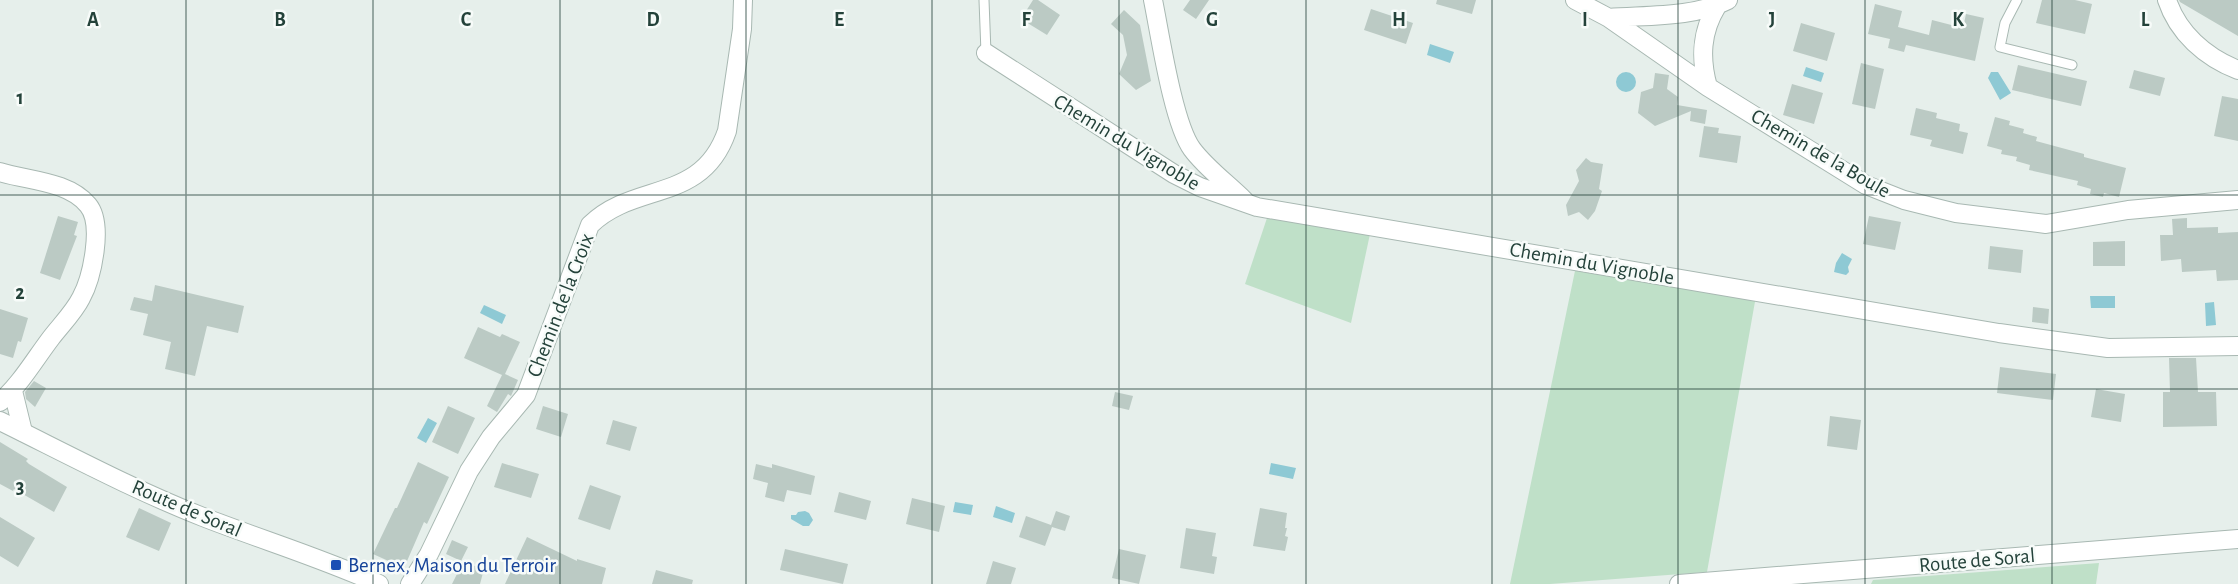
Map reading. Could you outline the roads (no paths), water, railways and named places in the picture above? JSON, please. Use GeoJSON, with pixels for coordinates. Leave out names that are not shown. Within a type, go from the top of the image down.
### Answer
{"type":"FeatureCollection","features":[{"type":"Feature","properties":{"kind":"street","name":"Chemin de la Croix"},"geometry":{"type":"LineString","coordinates":[[410,584],[429,554],[468,471],[491,437],[526,394],[590,225],[601,214],[613,208],[689,180],[701,172],[724,142],[742,29],[743,0]]}},
{"type":"Feature","properties":{"kind":"street"},"geometry":{"type":"LineString","coordinates":[[1153,0],[1173,98],[1188,143],[1199,157],[1251,205]]}},
{"type":"Feature","properties":{"kind":"street","name":"Chemin de la Boule"},"geometry":{"type":"LineString","coordinates":[[1575,0],[1609,18],[1708,87],[1866,185],[1904,200],[1956,213],[2046,224],[2128,210],[2238,200]]}},
{"type":"Feature","properties":{"kind":"street"},"geometry":{"type":"LineString","coordinates":[[2166,0],[2185,33],[2207,53],[2238,70]]}},
{"type":"Feature","properties":{"kind":"street"},"geometry":{"type":"LineString","coordinates":[[1609,18],[1672,14],[1722,3]]}},
{"type":"Feature","properties":{"kind":"street"},"geometry":{"type":"LineString","coordinates":[[1708,87],[1702,53],[1709,19],[1722,3]]}},
{"type":"Feature","properties":{"kind":"street","name":"Chemin du Vignoble"},"geometry":{"type":"LineString","coordinates":[[986,53],[1174,174],[1200,187],[1251,205],[1999,333],[2097,347],[2238,345]]}},
{"type":"Feature","properties":{"kind":"street"},"geometry":{"type":"LineString","coordinates":[[0,172],[46,182],[79,196],[93,212],[96,231],[90,275],[81,298],[7,396],[23,432]]}},
{"type":"Feature","properties":{"kind":"street","name":"Route de Soral"},"geometry":{"type":"LineString","coordinates":[[0,421],[175,505],[328,561],[379,584]]}},
{"type":"Feature","properties":{"kind":"street","name":"Route de Soral"},"geometry":{"type":"LineString","coordinates":[[1679,584],[2238,539]]}},
{"type":"Feature","properties":{"kind":"lane"},"geometry":{"type":"LineString","coordinates":[[984,0],[986,53]]}},
{"type":"Feature","properties":{"kind":"lane"},"geometry":{"type":"LineString","coordinates":[[2018,0],[2005,23],[2000,47],[2072,65]]}},
{"type":"Feature","properties":{"kind":"water"},"geometry":{"type":"Polygon","coordinates":[[[1430,44],[1454,52],[1450,63],[1427,55],[1430,44]]]}},
{"type":"Feature","properties":{"kind":"water"},"geometry":{"type":"Polygon","coordinates":[[[1806,67],[1824,73],[1821,82],[1803,76],[1806,67]]]}},
{"type":"Feature","properties":{"kind":"water"},"geometry":{"type":"Polygon","coordinates":[[[1622,72],[1630,72],[1636,78],[1636,86],[1630,92],[1622,92],[1616,86],[1616,78],[1622,72]]]}},
{"type":"Feature","properties":{"kind":"water"},"geometry":{"type":"Polygon","coordinates":[[[1991,72],[1998,72],[2011,93],[2000,100],[1988,78],[1991,72]]]}},
{"type":"Feature","properties":{"kind":"water"},"geometry":{"type":"Polygon","coordinates":[[[1842,253],[1852,259],[1846,275],[1834,272],[1842,253]]]}},
{"type":"Feature","properties":{"kind":"water"},"geometry":{"type":"Polygon","coordinates":[[[2090,296],[2115,296],[2115,308],[2091,308],[2090,296]]]}},
{"type":"Feature","properties":{"kind":"water"},"geometry":{"type":"Polygon","coordinates":[[[2214,302],[2216,325],[2206,326],[2205,303],[2214,302]]]}},
{"type":"Feature","properties":{"kind":"water"},"geometry":{"type":"Polygon","coordinates":[[[484,305],[506,315],[502,324],[480,313],[484,305]]]}},
{"type":"Feature","properties":{"kind":"water"},"geometry":{"type":"Polygon","coordinates":[[[428,418],[437,423],[426,443],[417,438],[428,418]]]}},
{"type":"Feature","properties":{"kind":"water"},"geometry":{"type":"Polygon","coordinates":[[[1271,463],[1296,468],[1293,479],[1269,474],[1271,463]]]}},
{"type":"Feature","properties":{"kind":"water"},"geometry":{"type":"Polygon","coordinates":[[[955,502],[973,505],[971,515],[953,512],[955,502]]]}},
{"type":"Feature","properties":{"kind":"water"},"geometry":{"type":"Polygon","coordinates":[[[996,506],[1015,513],[1012,523],[993,517],[996,506]]]}},
{"type":"Feature","properties":{"kind":"water"},"geometry":{"type":"Polygon","coordinates":[[[805,511],[813,520],[809,526],[803,526],[791,519],[791,515],[805,511]]]}},
{"type":"Feature","properties":{"kind":"place","name":"Bernex, Maison du Terroir"},"geometry":{"type":"Point","coordinates":[336,565]}}]}
